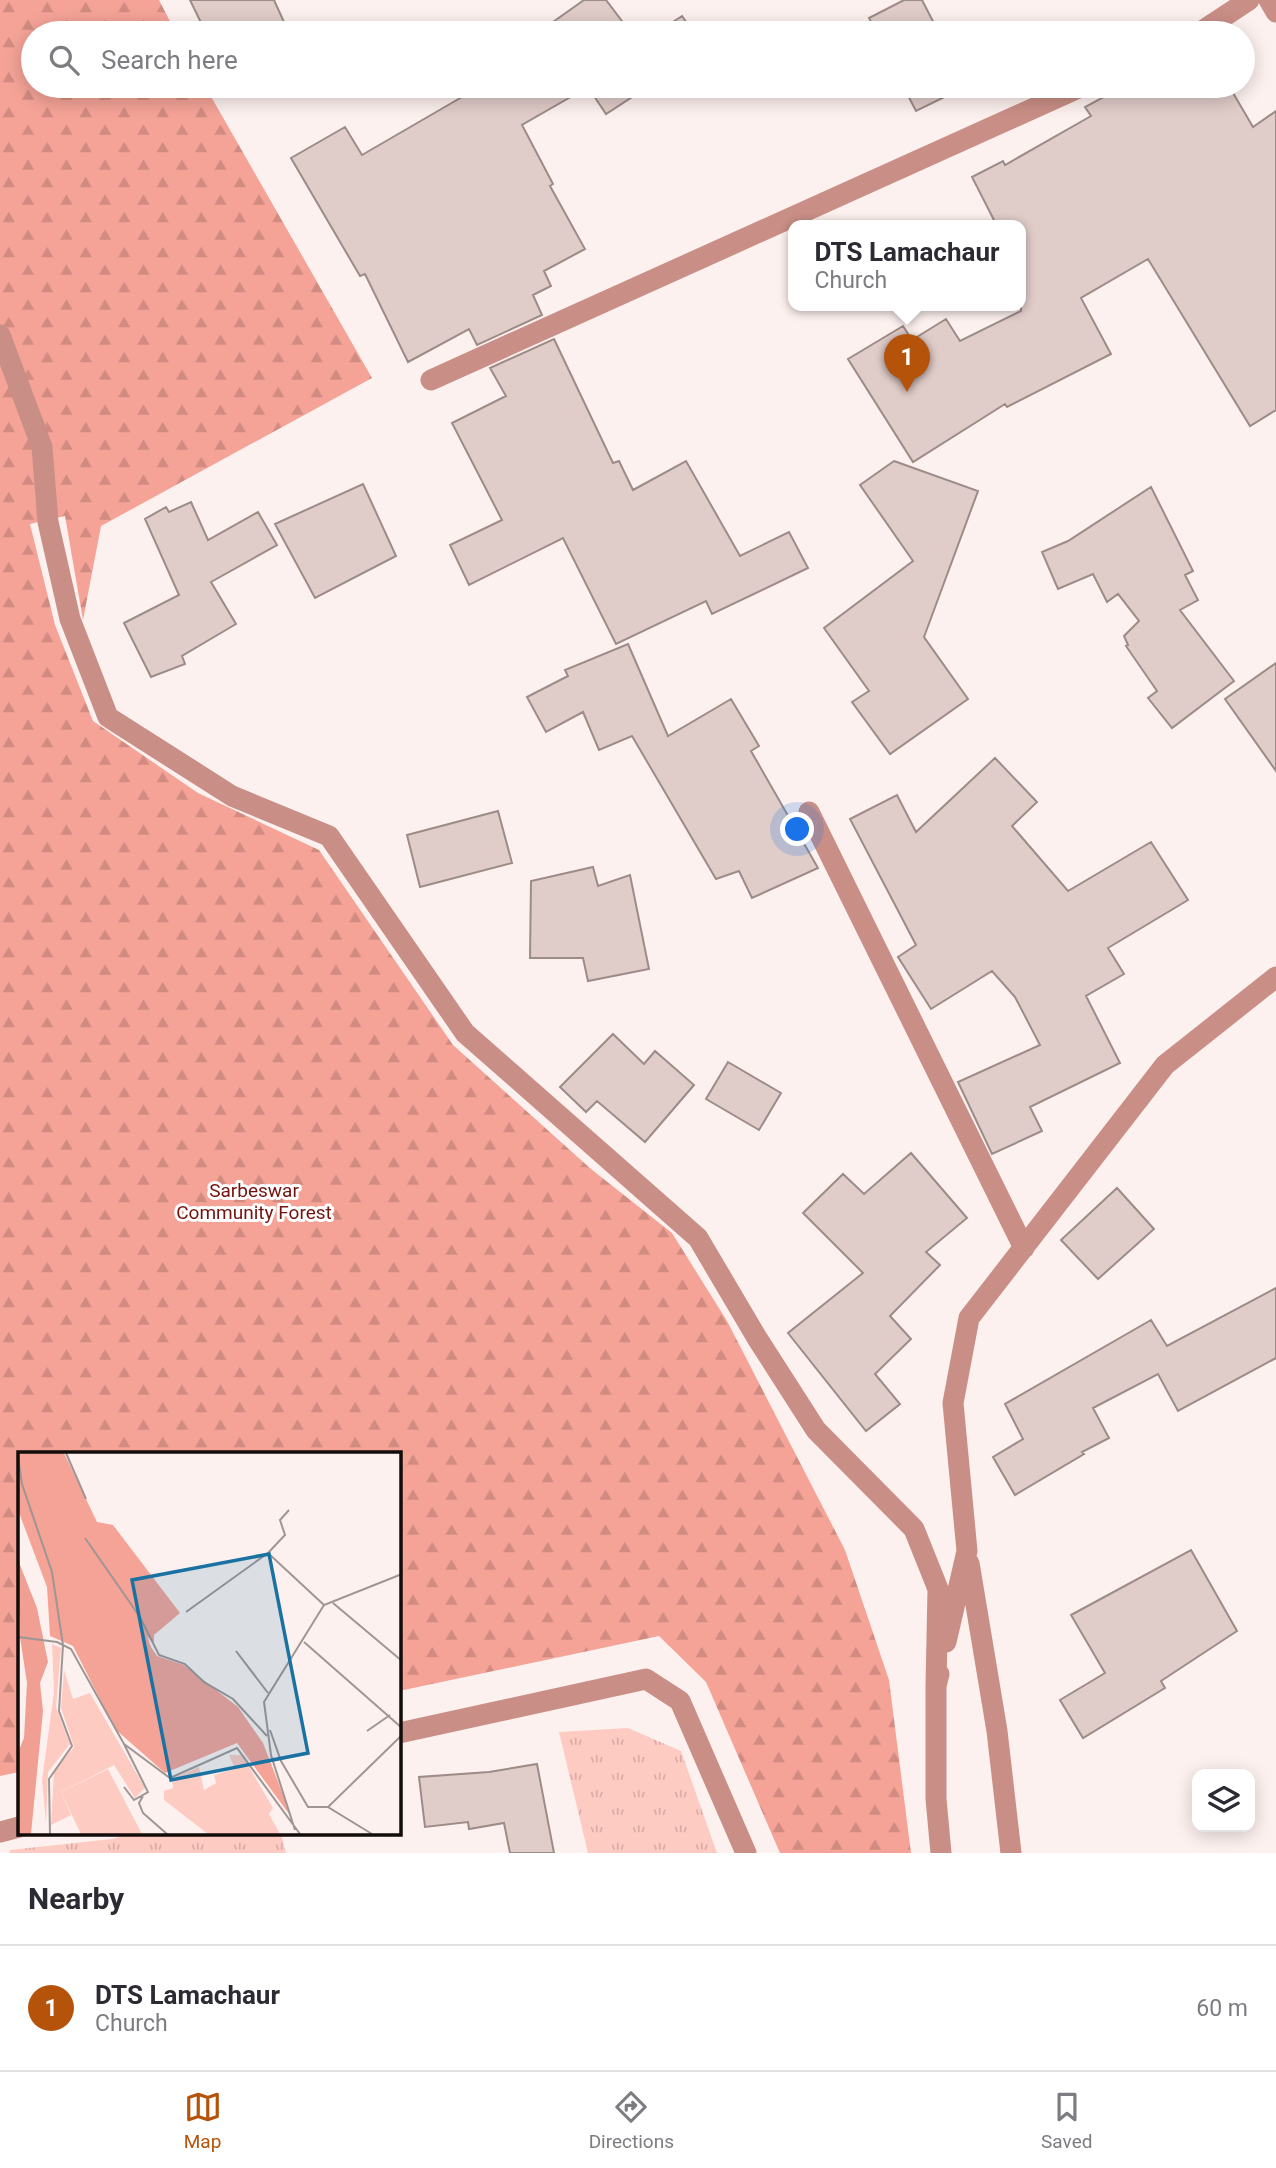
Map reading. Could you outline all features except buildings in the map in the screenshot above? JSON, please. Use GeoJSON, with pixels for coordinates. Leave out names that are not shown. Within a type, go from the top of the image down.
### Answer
{"type":"FeatureCollection","features":[{"type":"Feature","properties":{"kind":"street"},"geometry":{"type":"LineString","coordinates":[[1217,21],[1248,0]]}},
{"type":"Feature","properties":{"kind":"street"},"geometry":{"type":"LineString","coordinates":[[1269,0],[1276,12]]}},
{"type":"Feature","properties":{"kind":"street"},"geometry":{"type":"LineString","coordinates":[[431,380],[1056,98]]}},
{"type":"Feature","properties":{"kind":"street"},"geometry":{"type":"LineString","coordinates":[[0,335],[42,447],[48,522],[70,619],[108,717],[232,796],[329,836],[465,1033],[698,1238],[816,1430],[914,1529],[938,1589],[936,1799],[941,1853]]}},
{"type":"Feature","properties":{"kind":"street"},"geometry":{"type":"LineString","coordinates":[[809,812],[1024,1248]]}},
{"type":"Feature","properties":{"kind":"street"},"geometry":{"type":"LineString","coordinates":[[1011,1853],[997,1731],[967,1550],[953,1404],[969,1318],[1165,1065],[1276,977]]}},
{"type":"Feature","properties":{"kind":"street"},"geometry":{"type":"LineString","coordinates":[[936,1686],[967,1550]]}},
{"type":"Feature","properties":{"kind":"street"},"geometry":{"type":"LineString","coordinates":[[401,1733],[646,1679],[680,1701],[746,1853]]}},
{"type":"Feature","properties":{"kind":"street"},"geometry":{"type":"LineString","coordinates":[[0,1832],[18,1827]]}},
{"type":"Feature","properties":{"kind":"green space","name":"Sarbeswar Community Forest"},"geometry":{"type":"Polygon","coordinates":[[[0,0],[159,0],[170,21],[21,21],[21,98],[212,98],[372,378],[101,526],[83,620],[65,516],[30,524],[55,625],[93,721],[198,793],[319,850],[453,1045],[591,1169],[672,1233],[727,1321],[845,1550],[889,1680],[911,1853],[780,1853],[706,1682],[659,1636],[401,1691],[401,1452],[18,1452],[18,1772],[0,1776],[0,0]]]}},
{"type":"Feature","properties":{"kind":"green space"},"geometry":{"type":"Polygon","coordinates":[[[628,1728],[681,1751],[717,1853],[588,1853],[559,1732],[628,1728]]]}},
{"type":"Feature","properties":{"kind":"green space"},"geometry":{"type":"Polygon","coordinates":[[[122,1836],[282,1836],[286,1853],[10,1853],[10,1850],[122,1836]]]}},
{"type":"Feature","properties":{"kind":"place","name":"DTS Lamachaur"},"geometry":{"type":"Point","coordinates":[907,392]}}]}
